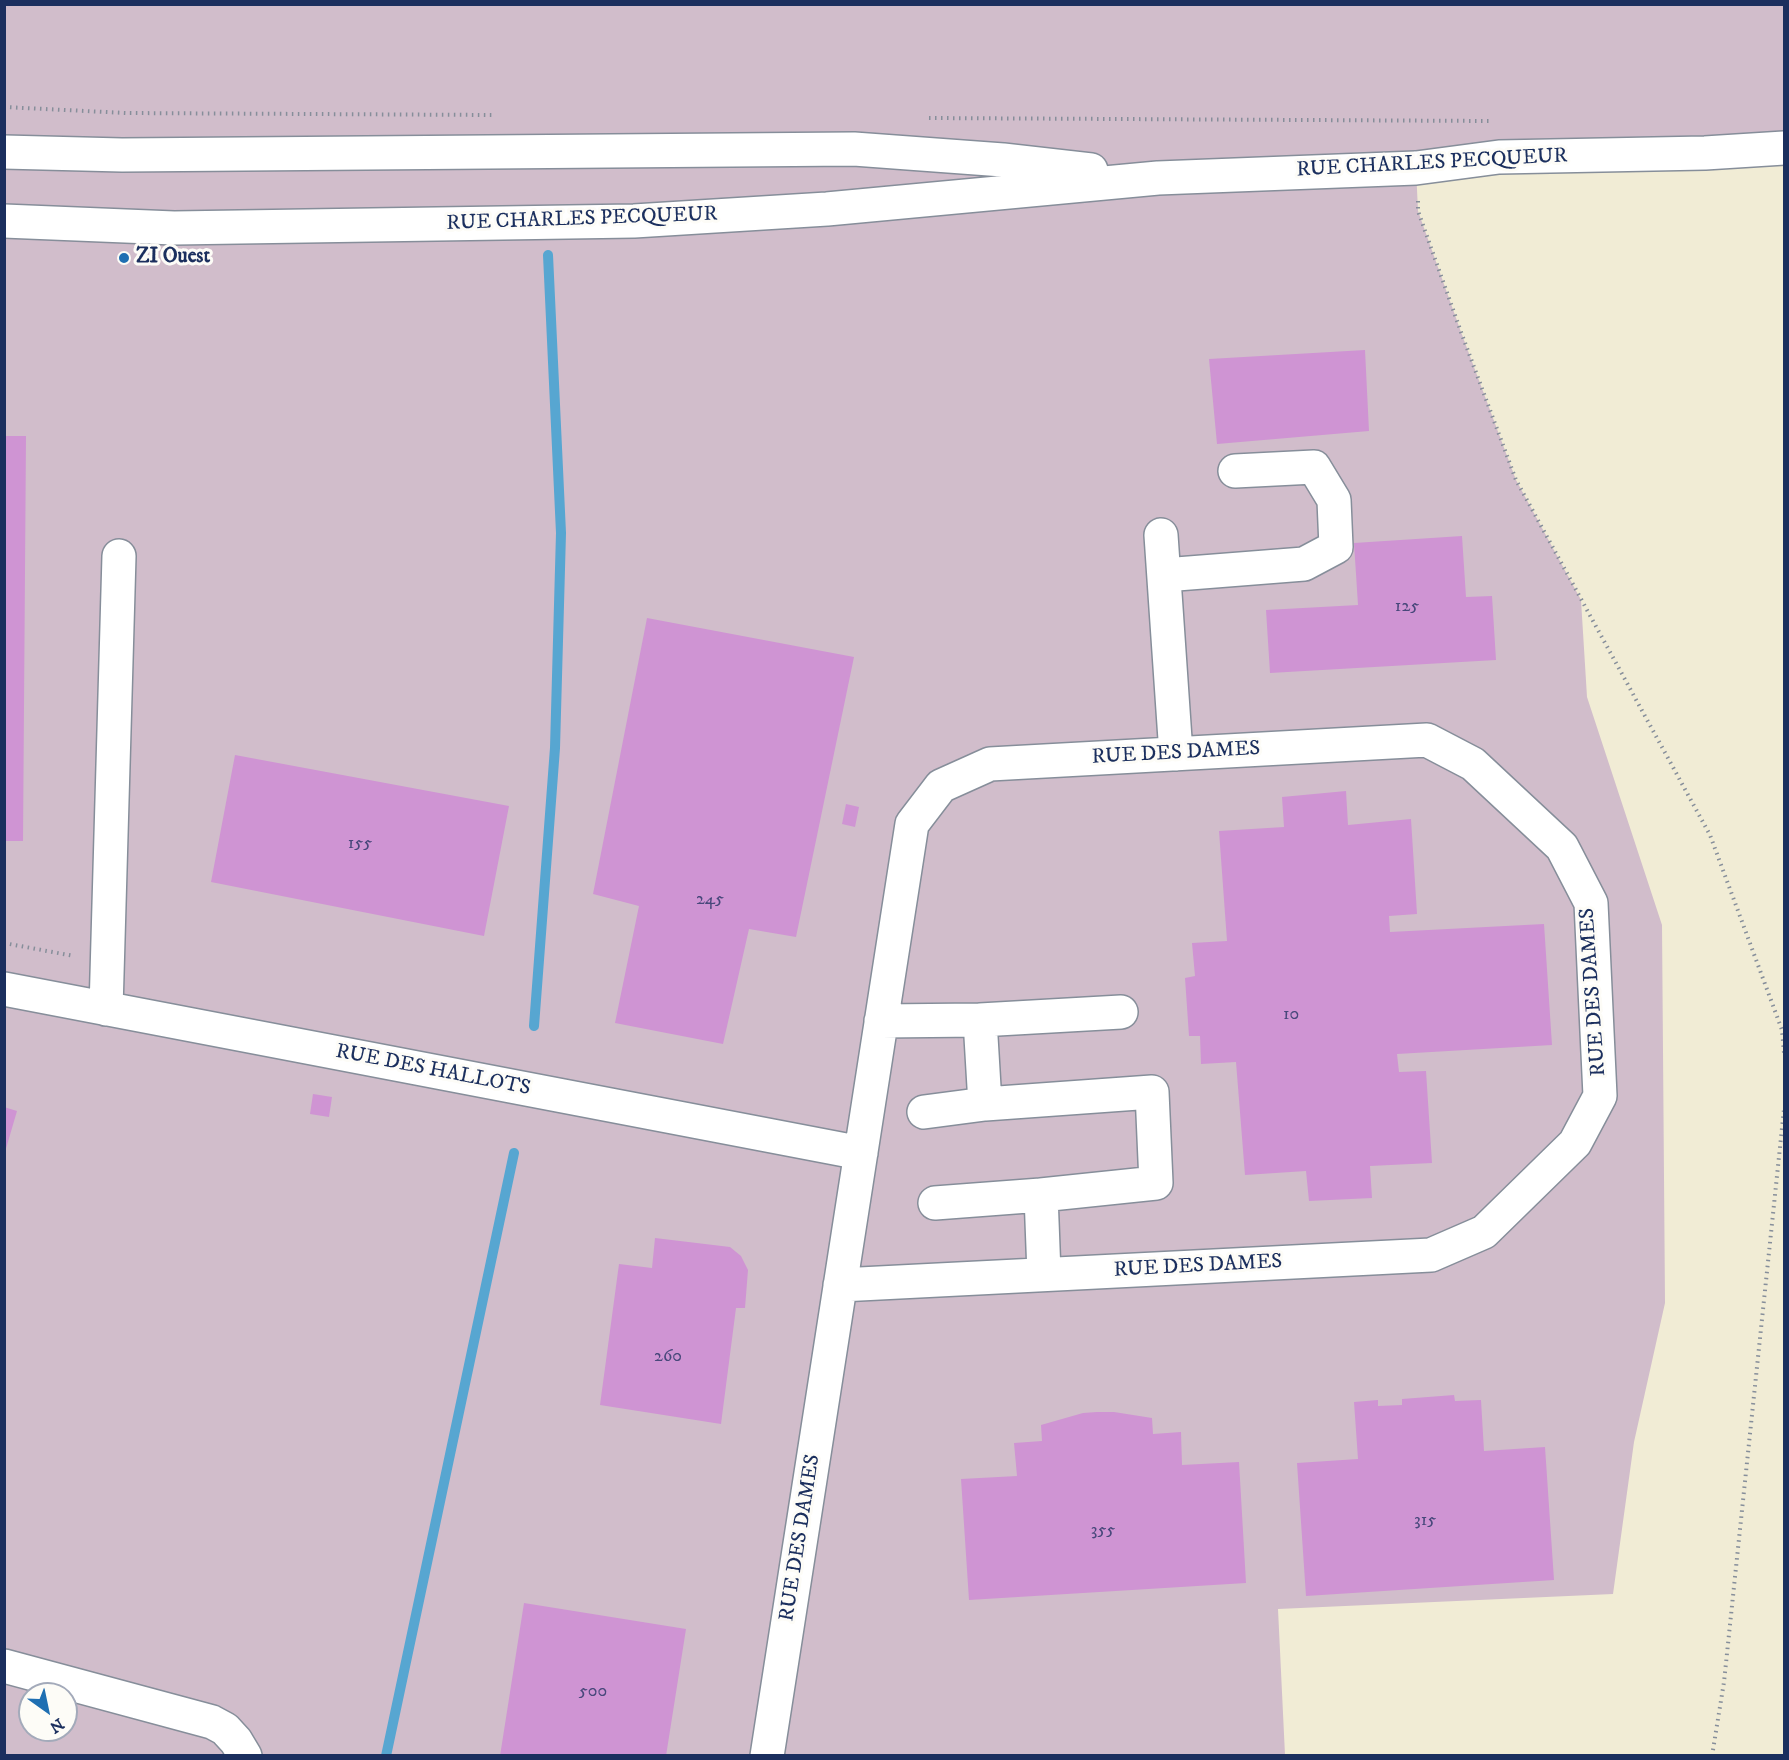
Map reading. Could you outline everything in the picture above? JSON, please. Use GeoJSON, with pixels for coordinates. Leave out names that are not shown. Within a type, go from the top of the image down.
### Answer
{"type":"FeatureCollection","features":[{"type":"Feature","properties":{"kind":"street","name":"RUE CHARLES PECQUEUR"},"geometry":{"type":"LineString","coordinates":[[4,221],[174,228],[634,221],[827,209],[1158,178],[1416,168],[1499,157],[1705,153],[1785,148]]}},
{"type":"Feature","properties":{"kind":"street","name":"RUE CHARLES PECQUEUR"},"geometry":{"type":"LineString","coordinates":[[4,152],[134,154],[854,149],[1003,160],[1158,178]]}},
{"type":"Feature","properties":{"kind":"street","name":"RUE CHARLES PECQUEUR"},"geometry":{"type":"LineString","coordinates":[[1705,153],[1785,163]]}},
{"type":"Feature","properties":{"kind":"street"},"geometry":{"type":"LineString","coordinates":[[1164,575],[1304,564],[1336,547],[1334,500],[1314,467],[1235,471]]}},
{"type":"Feature","properties":{"kind":"street"},"geometry":{"type":"LineString","coordinates":[[1161,535],[1176,754]]}},
{"type":"Feature","properties":{"kind":"street"},"geometry":{"type":"LineString","coordinates":[[106,1009],[119,556]]}},
{"type":"Feature","properties":{"kind":"street","name":"RUE DES DAMES"},"geometry":{"type":"LineString","coordinates":[[767,1755],[881,1021],[912,824],[941,786],[990,764],[1427,740],[1473,764],[1562,847],[1591,903],[1600,1096],[1575,1143],[1484,1232],[1431,1255],[840,1285]]}},
{"type":"Feature","properties":{"kind":"street","name":"RUE DES HALLOTS"},"geometry":{"type":"LineString","coordinates":[[4,989],[861,1153]]}},
{"type":"Feature","properties":{"kind":"street"},"geometry":{"type":"LineString","coordinates":[[881,1021],[980,1020],[1121,1012]]}},
{"type":"Feature","properties":{"kind":"street"},"geometry":{"type":"LineString","coordinates":[[980,1020],[985,1104]]}},
{"type":"Feature","properties":{"kind":"street"},"geometry":{"type":"LineString","coordinates":[[924,1112],[985,1104],[1152,1092],[1156,1183],[934,1203]]}},
{"type":"Feature","properties":{"kind":"street"},"geometry":{"type":"LineString","coordinates":[[1041,1195],[1044,1275]]}},
{"type":"Feature","properties":{"kind":"street"},"geometry":{"type":"LineString","coordinates":[[4,1666],[212,1722],[225,1729],[245,1755]]}},
{"type":"Feature","properties":{"kind":"path"},"geometry":{"type":"LineString","coordinates":[[1416,168],[1418,211],[1516,480],[1710,835],[1782,1030],[1785,1053]]}},
{"type":"Feature","properties":{"kind":"path"},"geometry":{"type":"LineString","coordinates":[[4,943],[108,962]]}},
{"type":"Feature","properties":{"kind":"path"},"geometry":{"type":"LineString","coordinates":[[1712,1755],[1724,1682],[1785,1109]]}},
{"type":"Feature","properties":{"kind":"shaded area"},"geometry":{"type":"Polygon","coordinates":[[[5,5],[1784,5],[1784,148],[1416,168],[1418,211],[1516,480],[1581,600],[1587,697],[1662,925],[1665,1303],[1634,1442],[1613,1594],[1278,1609],[1285,1755],[5,1756],[5,5]]]}},
{"type":"Feature","properties":{"kind":"building"},"geometry":{"type":"Polygon","coordinates":[[[1365,350],[1369,431],[1217,444],[1209,359],[1365,350]]]}},
{"type":"Feature","properties":{"kind":"building"},"geometry":{"type":"Polygon","coordinates":[[[4,436],[26,436],[23,841],[4,841],[4,436]]]}},
{"type":"Feature","properties":{"kind":"building"},"geometry":{"type":"Polygon","coordinates":[[[1462,536],[1466,597],[1492,596],[1496,660],[1270,673],[1266,610],[1358,605],[1354,543],[1462,536]]]}},
{"type":"Feature","properties":{"kind":"building"},"geometry":{"type":"Polygon","coordinates":[[[647,618],[854,657],[796,937],[749,929],[723,1044],[615,1023],[639,906],[593,894],[647,618]]]}},
{"type":"Feature","properties":{"kind":"building"},"geometry":{"type":"Polygon","coordinates":[[[235,755],[509,806],[484,936],[211,882],[235,755]]]}},
{"type":"Feature","properties":{"kind":"building"},"geometry":{"type":"Polygon","coordinates":[[[1346,791],[1348,825],[1411,819],[1417,914],[1389,916],[1390,932],[1544,924],[1552,1045],[1397,1054],[1399,1072],[1426,1071],[1432,1163],[1370,1166],[1372,1198],[1309,1201],[1306,1171],[1245,1175],[1236,1062],[1201,1064],[1200,1036],[1189,1036],[1185,978],[1195,976],[1192,943],[1227,941],[1219,831],[1284,827],[1282,797],[1346,791]]]}},
{"type":"Feature","properties":{"kind":"building"},"geometry":{"type":"Polygon","coordinates":[[[846,804],[859,807],[855,827],[842,824],[846,804]]]}},
{"type":"Feature","properties":{"kind":"building"},"geometry":{"type":"Polygon","coordinates":[[[313,1094],[332,1097],[329,1117],[310,1114],[313,1094]]]}},
{"type":"Feature","properties":{"kind":"building"},"geometry":{"type":"Polygon","coordinates":[[[4,1107],[17,1111],[5,1152],[4,1152],[4,1107]]]}},
{"type":"Feature","properties":{"kind":"building"},"geometry":{"type":"Polygon","coordinates":[[[655,1238],[730,1247],[741,1256],[748,1270],[745,1308],[736,1308],[721,1424],[600,1405],[619,1264],[652,1268],[655,1238]]]}},
{"type":"Feature","properties":{"kind":"building"},"geometry":{"type":"Polygon","coordinates":[[[1454,1395],[1455,1401],[1481,1400],[1484,1451],[1545,1447],[1554,1580],[1306,1596],[1297,1463],[1358,1459],[1354,1402],[1378,1400],[1378,1406],[1402,1405],[1402,1399],[1454,1395]]]}},
{"type":"Feature","properties":{"kind":"building"},"geometry":{"type":"Polygon","coordinates":[[[1114,1412],[1152,1418],[1153,1434],[1181,1432],[1182,1465],[1239,1462],[1246,1583],[969,1600],[961,1479],[1017,1476],[1014,1443],[1042,1441],[1041,1425],[1083,1413],[1114,1412]]]}},
{"type":"Feature","properties":{"kind":"building"},"geometry":{"type":"Polygon","coordinates":[[[524,1603],[686,1629],[666,1756],[500,1756],[524,1603]]]}},
{"type":"Feature","properties":{"kind":"waterway"},"geometry":{"type":"LineString","coordinates":[[534,1026],[555,748],[561,533],[548,255]]}},
{"type":"Feature","properties":{"kind":"waterway"},"geometry":{"type":"LineString","coordinates":[[386,1756],[514,1153]]}},
{"type":"Feature","properties":{"kind":"place","name":"ZI Ouest"},"geometry":{"type":"Point","coordinates":[124,258]}}]}
